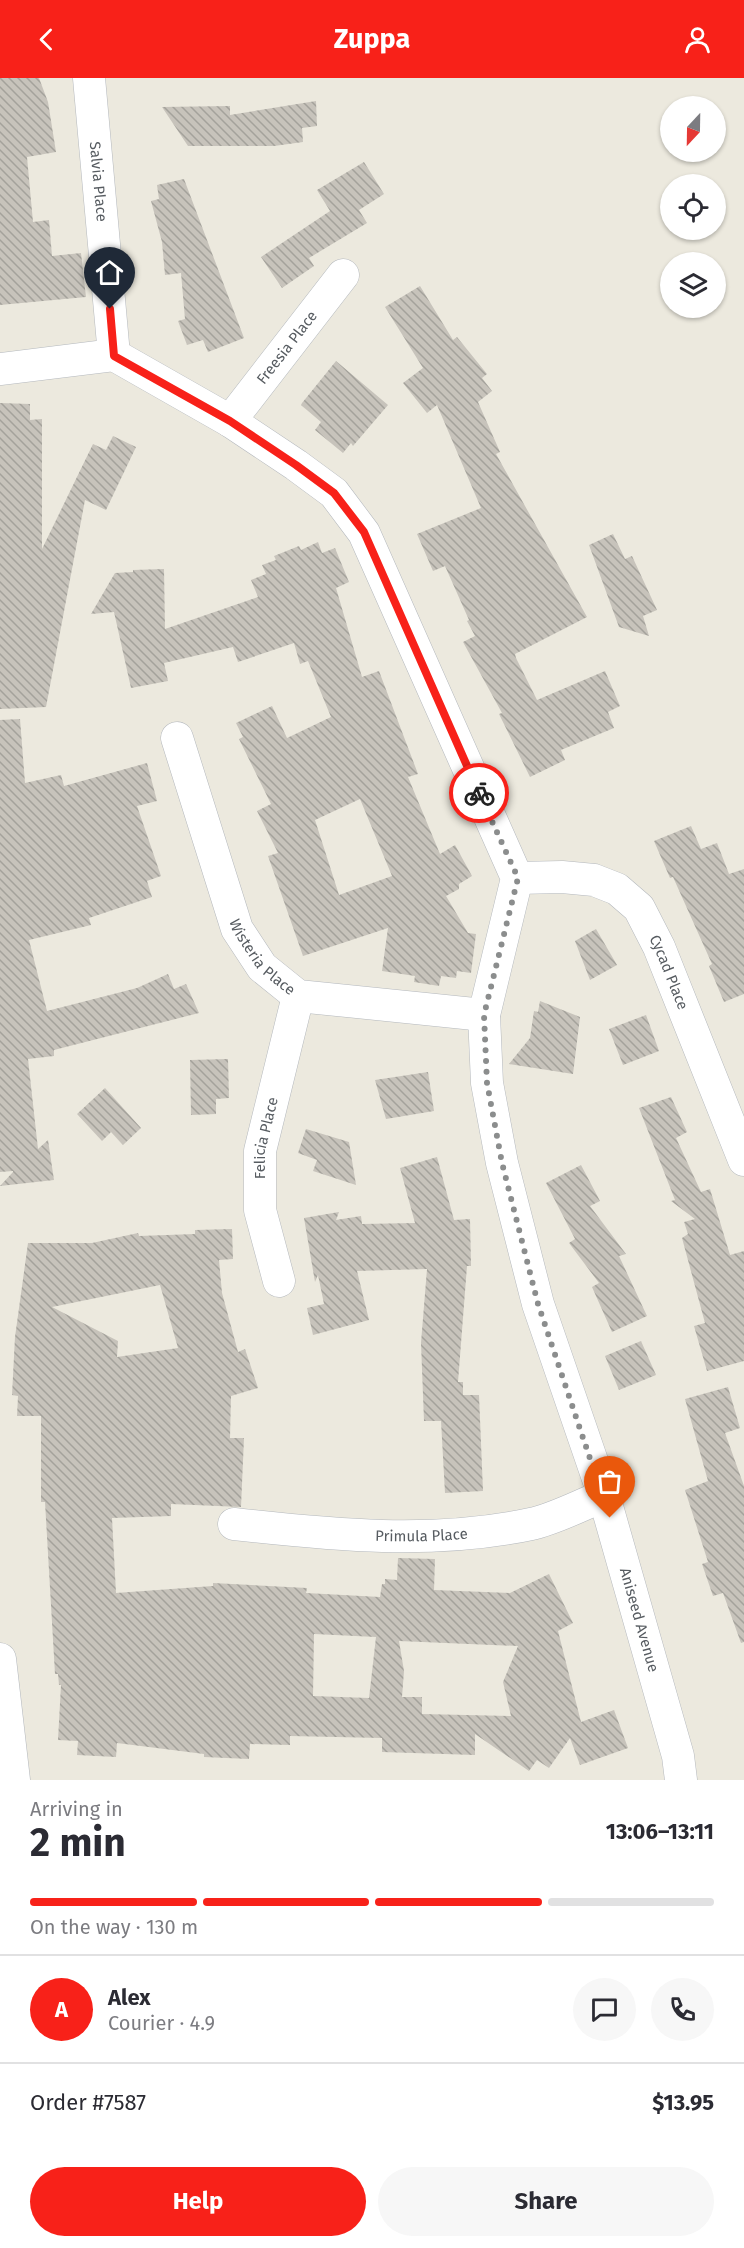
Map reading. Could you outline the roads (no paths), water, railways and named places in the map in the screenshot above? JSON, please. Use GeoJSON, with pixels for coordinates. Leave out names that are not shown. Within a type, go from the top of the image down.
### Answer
{"type":"FeatureCollection","features":[{"type":"Feature","properties":{"kind":"street","name":"Salvia Place"},"geometry":{"type":"LineString","coordinates":[[89,78],[114,356]]}},
{"type":"Feature","properties":{"kind":"street","name":"Freesia Place"},"geometry":{"type":"LineString","coordinates":[[230,421],[343,274]]}},
{"type":"Feature","properties":{"kind":"street"},"geometry":{"type":"LineString","coordinates":[[0,369],[114,356],[230,421],[334,493],[364,532],[518,878]]}},
{"type":"Feature","properties":{"kind":"street","name":"Wisteria Place"},"geometry":{"type":"LineString","coordinates":[[177,738],[237,929],[262,967],[298,996],[484,1015]]}},
{"type":"Feature","properties":{"kind":"street","name":"Cycad Place"},"geometry":{"type":"LineString","coordinates":[[518,878],[562,877],[594,880],[617,890],[639,908],[659,947],[744,1160]]}},
{"type":"Feature","properties":{"kind":"street","name":"Aniseed Avenue"},"geometry":{"type":"LineString","coordinates":[[518,878],[484,1015],[487,1083],[502,1163],[538,1304],[604,1496],[678,1756],[681,1780]]}},
{"type":"Feature","properties":{"kind":"street","name":"Felicia Place"},"geometry":{"type":"LineString","coordinates":[[279,1281],[260,1210],[260,1151],[298,996]]}},
{"type":"Feature","properties":{"kind":"street","name":"Primula Place"},"geometry":{"type":"LineString","coordinates":[[234,1524],[335,1535],[419,1536],[481,1533],[534,1524],[604,1496]]}},
{"type":"Feature","properties":{"kind":"street"},"geometry":{"type":"LineString","coordinates":[[0,1659],[14,1780]]}}]}
